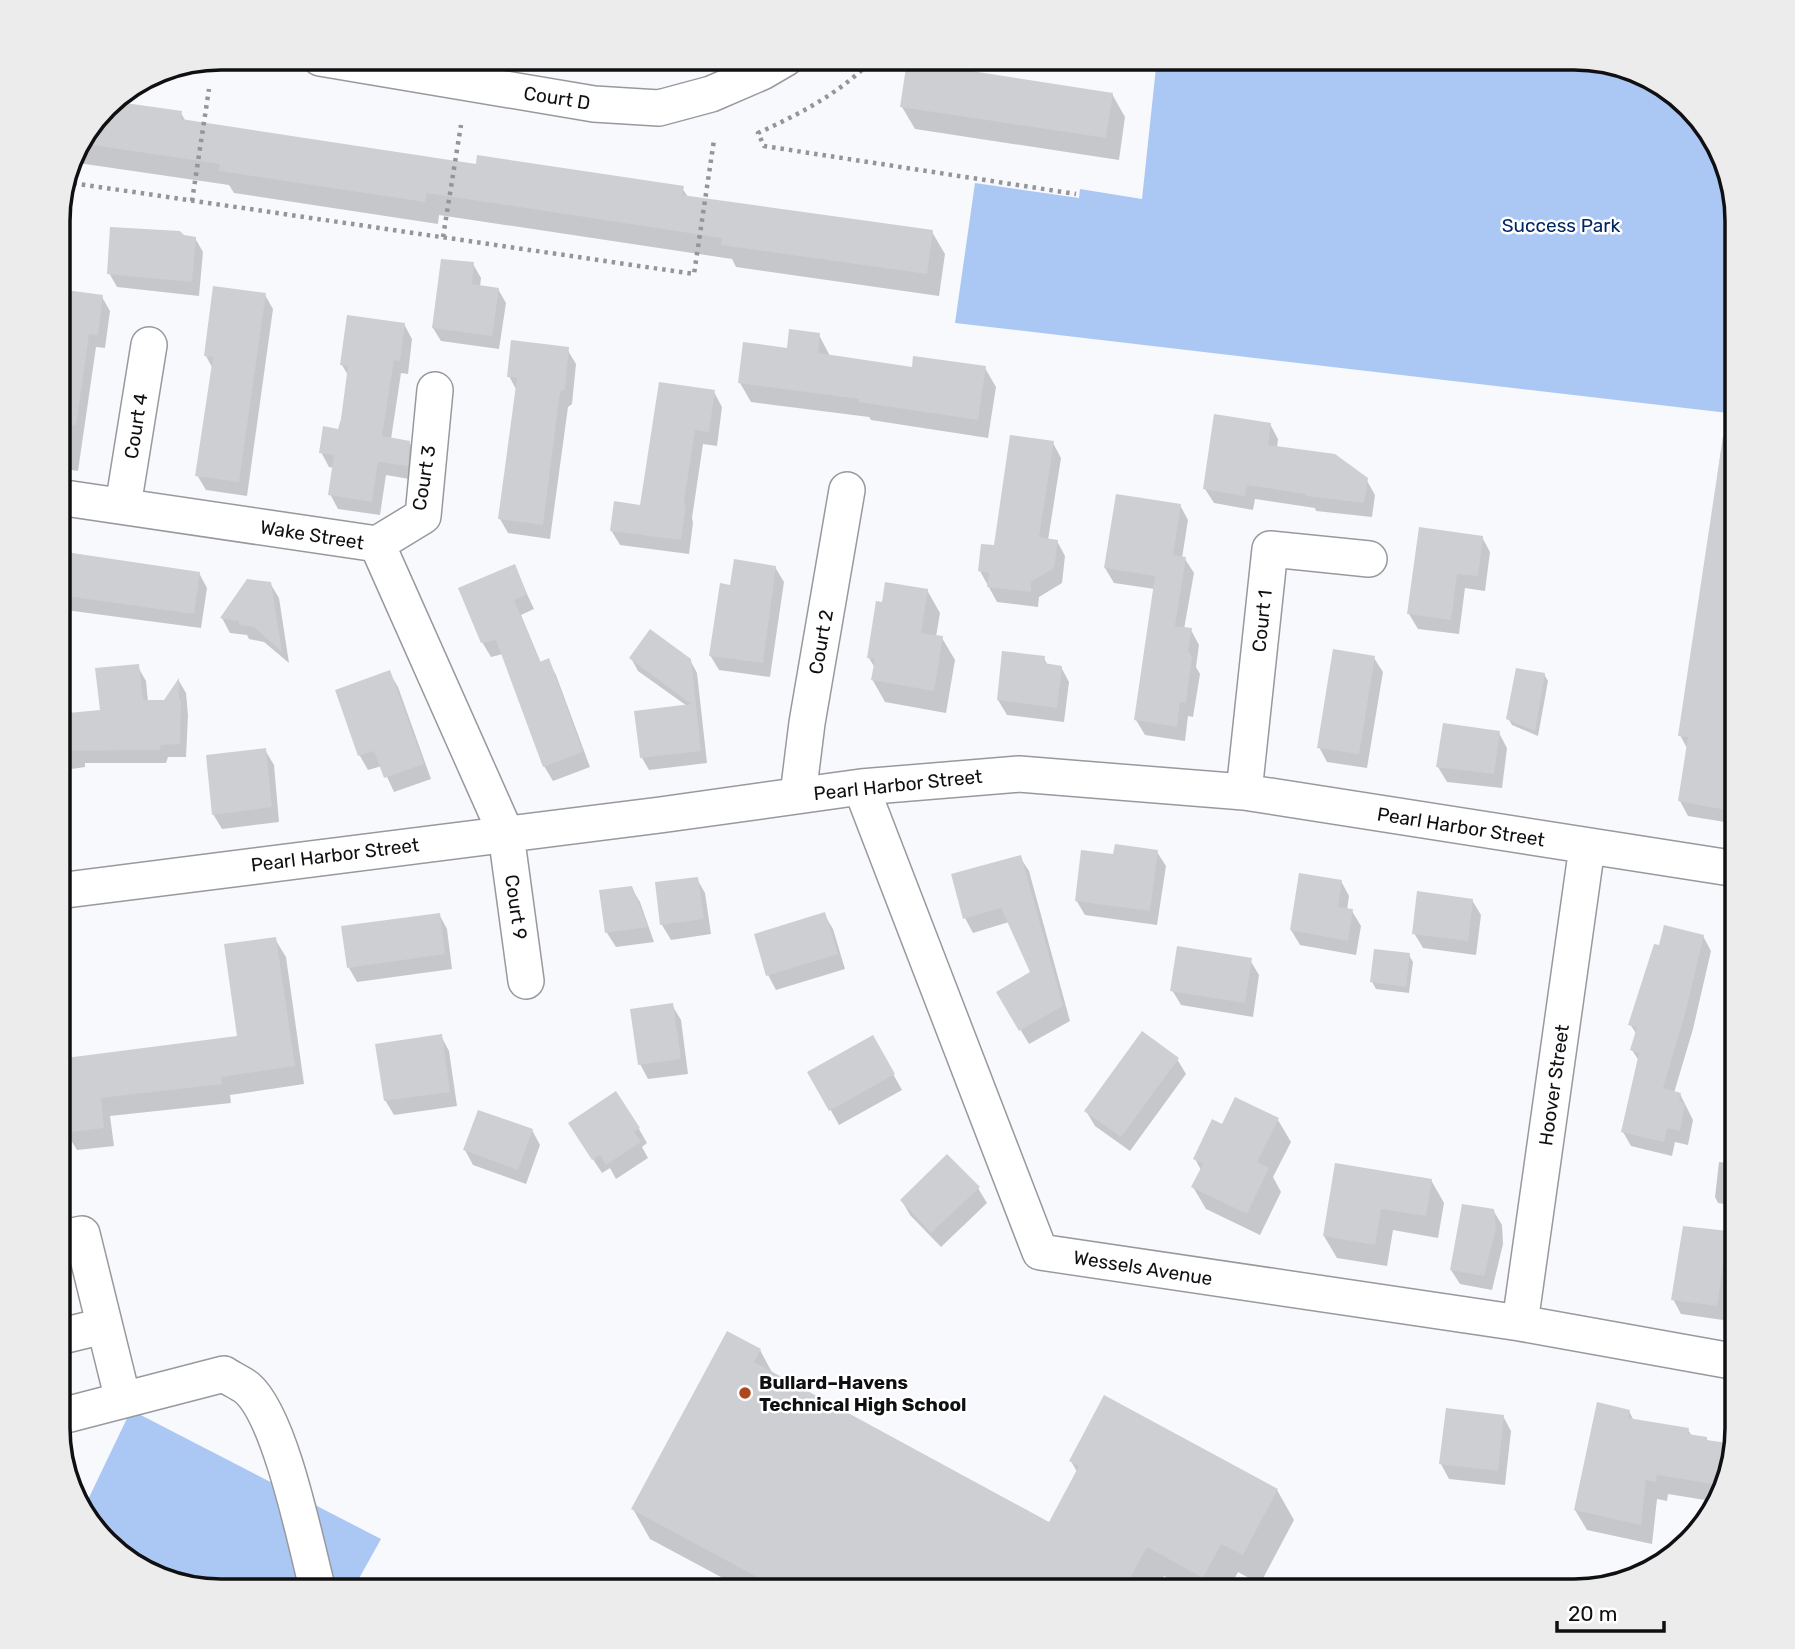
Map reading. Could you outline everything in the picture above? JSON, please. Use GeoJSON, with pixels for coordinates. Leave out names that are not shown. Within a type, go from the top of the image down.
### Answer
{"type":"FeatureCollection","features":[{"type":"Feature","properties":{"kind":"street","name":"Court D"},"geometry":{"type":"LineString","coordinates":[[391,70],[594,104],[659,108],[711,94],[765,70]]}},
{"type":"Feature","properties":{"kind":"street","name":"Court 4"},"geometry":{"type":"LineString","coordinates":[[123,506],[149,345]]}},
{"type":"Feature","properties":{"kind":"street","name":"Court 3"},"geometry":{"type":"LineString","coordinates":[[377,544],[423,516],[435,390]]}},
{"type":"Feature","properties":{"kind":"street","name":"Court 2"},"geometry":{"type":"LineString","coordinates":[[798,795],[807,723],[847,490]]}},
{"type":"Feature","properties":{"kind":"street","name":"Wake Street"},"geometry":{"type":"LineString","coordinates":[[70,499],[377,544],[506,834]]}},
{"type":"Feature","properties":{"kind":"street","name":"Court 1"},"geometry":{"type":"LineString","coordinates":[[1244,792],[1270,549],[1369,559]]}},
{"type":"Feature","properties":{"kind":"street","name":"Pearl Harbor Street"},"geometry":{"type":"LineString","coordinates":[[70,889],[861,787],[1019,774],[1244,792],[1725,867]]}},
{"type":"Feature","properties":{"kind":"street","name":"Wessels Avenue"},"geometry":{"type":"LineString","coordinates":[[861,787],[1040,1252],[1520,1323],[1725,1360]]}},
{"type":"Feature","properties":{"kind":"street","name":"Court 9"},"geometry":{"type":"LineString","coordinates":[[506,834],[526,981]]}},
{"type":"Feature","properties":{"kind":"street","name":"Hoover Street"},"geometry":{"type":"LineString","coordinates":[[1520,1323],[1587,847]]}},
{"type":"Feature","properties":{"kind":"street"},"geometry":{"type":"LineString","coordinates":[[70,1236],[82,1234],[123,1400]]}},
{"type":"Feature","properties":{"kind":"street"},"geometry":{"type":"LineString","coordinates":[[70,1334],[103,1326]]}},
{"type":"Feature","properties":{"kind":"street"},"geometry":{"type":"LineString","coordinates":[[70,1414],[224,1374],[248,1389],[272,1425],[315,1579]]}},
{"type":"Feature","properties":{"kind":"path"},"geometry":{"type":"LineString","coordinates":[[859,70],[828,96],[785,121],[758,132],[764,146],[1076,194]]}},
{"type":"Feature","properties":{"kind":"path"},"geometry":{"type":"LineString","coordinates":[[192,201],[209,89]]}},
{"type":"Feature","properties":{"kind":"path"},"geometry":{"type":"LineString","coordinates":[[443,237],[461,125]]}},
{"type":"Feature","properties":{"kind":"path"},"geometry":{"type":"LineString","coordinates":[[75,183],[694,274],[714,140]]}},
{"type":"Feature","properties":{"kind":"green space","name":"Success Park"},"geometry":{"type":"Polygon","coordinates":[[[1156,70],[1574,70],[1594,71],[1632,81],[1658,95],[1688,121],[1709,154],[1720,182],[1725,211],[1725,413],[955,323],[975,183],[1079,198],[1080,189],[1142,199],[1156,70]]]}},
{"type":"Feature","properties":{"kind":"green space"},"geometry":{"type":"Polygon","coordinates":[[[131,1410],[381,1539],[359,1579],[211,1579],[163,1568],[137,1554],[114,1535],[88,1500],[131,1410]]]}},
{"type":"Feature","properties":{"kind":"building"},"geometry":{"type":"Polygon","coordinates":[[[906,70],[965,70],[1113,93],[1106,138],[900,107],[906,70]]]}},
{"type":"Feature","properties":{"kind":"building"},"geometry":{"type":"Polygon","coordinates":[[[126,103],[182,111],[181,119],[476,164],[477,155],[684,186],[682,195],[933,230],[927,274],[721,245],[722,238],[427,193],[425,202],[219,171],[220,164],[91,145],[107,121],[126,103]]]}},
{"type":"Feature","properties":{"kind":"building"},"geometry":{"type":"Polygon","coordinates":[[[110,227],[180,231],[184,235],[196,237],[192,282],[107,274],[110,227]]]}},
{"type":"Feature","properties":{"kind":"building"},"geometry":{"type":"Polygon","coordinates":[[[441,259],[474,262],[472,284],[499,288],[492,336],[432,328],[441,259]]]}},
{"type":"Feature","properties":{"kind":"building"},"geometry":{"type":"Polygon","coordinates":[[[213,286],[266,293],[239,482],[195,476],[213,357],[204,356],[213,286]]]}},
{"type":"Feature","properties":{"kind":"building"},"geometry":{"type":"Polygon","coordinates":[[[70,291],[103,295],[98,335],[89,334],[76,425],[70,425],[70,291]]]}},
{"type":"Feature","properties":{"kind":"building"},"geometry":{"type":"Polygon","coordinates":[[[347,315],[405,323],[400,361],[394,360],[382,436],[410,441],[408,466],[378,462],[372,502],[328,495],[334,455],[319,453],[323,426],[338,429],[341,419],[348,366],[340,365],[347,315]]]}},
{"type":"Feature","properties":{"kind":"building"},"geometry":{"type":"Polygon","coordinates":[[[789,329],[820,333],[818,353],[912,367],[913,356],[986,366],[978,420],[858,402],[859,399],[738,383],[743,342],[787,348],[789,329]]]}},
{"type":"Feature","properties":{"kind":"building"},"geometry":{"type":"Polygon","coordinates":[[[511,340],[569,347],[565,389],[560,392],[543,525],[498,519],[517,378],[507,377],[511,340]]]}},
{"type":"Feature","properties":{"kind":"building"},"geometry":{"type":"Polygon","coordinates":[[[659,382],[715,390],[709,432],[695,430],[681,540],[610,531],[614,501],[640,505],[659,382]]]}},
{"type":"Feature","properties":{"kind":"building"},"geometry":{"type":"Polygon","coordinates":[[[1214,414],[1271,423],[1268,445],[1335,454],[1368,478],[1364,503],[1247,485],[1245,496],[1203,489],[1214,414]]]}},
{"type":"Feature","properties":{"kind":"building"},"geometry":{"type":"Polygon","coordinates":[[[1010,435],[1054,441],[1039,537],[1058,540],[1054,568],[1031,582],[1031,592],[987,587],[989,573],[978,571],[981,544],[994,545],[1010,435]]]}},
{"type":"Feature","properties":{"kind":"building"},"geometry":{"type":"Polygon","coordinates":[[[1721,450],[1725,450],[1725,810],[1678,801],[1688,737],[1678,736],[1721,450]]]}},
{"type":"Feature","properties":{"kind":"building"},"geometry":{"type":"Polygon","coordinates":[[[1116,494],[1181,504],[1173,555],[1186,557],[1175,626],[1192,628],[1188,651],[1192,657],[1186,703],[1180,702],[1177,727],[1134,720],[1155,576],[1104,568],[1116,494]]]}},
{"type":"Feature","properties":{"kind":"building"},"geometry":{"type":"Polygon","coordinates":[[[1419,527],[1483,536],[1478,576],[1457,574],[1451,620],[1407,614],[1419,527]]]}},
{"type":"Feature","properties":{"kind":"building"},"geometry":{"type":"Polygon","coordinates":[[[70,553],[200,572],[194,614],[70,597],[70,553]]]}},
{"type":"Feature","properties":{"kind":"building"},"geometry":{"type":"Polygon","coordinates":[[[734,559],[776,566],[763,663],[709,656],[720,583],[730,585],[734,559]]]}},
{"type":"Feature","properties":{"kind":"building"},"geometry":{"type":"Polygon","coordinates":[[[515,564],[527,594],[514,600],[540,662],[549,658],[583,752],[543,767],[496,640],[481,643],[458,588],[515,564]]]}},
{"type":"Feature","properties":{"kind":"building"},"geometry":{"type":"Polygon","coordinates":[[[247,579],[271,582],[282,652],[254,627],[220,618],[247,579]]]}},
{"type":"Feature","properties":{"kind":"building"},"geometry":{"type":"Polygon","coordinates":[[[885,582],[928,589],[921,633],[943,636],[934,691],[871,680],[875,659],[867,658],[876,601],[882,602],[885,582]]]}},
{"type":"Feature","properties":{"kind":"building"},"geometry":{"type":"Polygon","coordinates":[[[650,629],[691,659],[701,751],[640,758],[634,711],[691,704],[629,658],[650,629]]]}},
{"type":"Feature","properties":{"kind":"building"},"geometry":{"type":"Polygon","coordinates":[[[1333,649],[1375,656],[1359,754],[1317,748],[1333,649]]]}},
{"type":"Feature","properties":{"kind":"building"},"geometry":{"type":"Polygon","coordinates":[[[1002,651],[1045,656],[1044,663],[1062,666],[1057,708],[997,700],[1002,651]]]}},
{"type":"Feature","properties":{"kind":"building"},"geometry":{"type":"Polygon","coordinates":[[[139,664],[143,700],[164,700],[179,678],[180,744],[161,745],[159,750],[70,751],[70,713],[100,710],[95,668],[139,664]]]}},
{"type":"Feature","properties":{"kind":"building"},"geometry":{"type":"Polygon","coordinates":[[[1516,668],[1545,673],[1535,731],[1506,719],[1516,668]]]}},
{"type":"Feature","properties":{"kind":"building"},"geometry":{"type":"Polygon","coordinates":[[[390,670],[424,764],[384,778],[374,751],[358,756],[335,690],[390,670]]]}},
{"type":"Feature","properties":{"kind":"building"},"geometry":{"type":"Polygon","coordinates":[[[1443,723],[1500,731],[1494,774],[1436,767],[1443,723]]]}},
{"type":"Feature","properties":{"kind":"building"},"geometry":{"type":"Polygon","coordinates":[[[266,748],[272,807],[212,815],[206,755],[266,748]]]}},
{"type":"Feature","properties":{"kind":"building"},"geometry":{"type":"Polygon","coordinates":[[[1115,844],[1158,850],[1150,911],[1075,901],[1081,850],[1113,854],[1115,844]]]}},
{"type":"Feature","properties":{"kind":"building"},"geometry":{"type":"Polygon","coordinates":[[[1021,855],[1063,1006],[1019,1031],[996,992],[1030,972],[1001,908],[963,919],[951,874],[1021,855]]]}},
{"type":"Feature","properties":{"kind":"building"},"geometry":{"type":"Polygon","coordinates":[[[1299,873],[1342,880],[1338,907],[1353,909],[1348,941],[1290,930],[1299,873]]]}},
{"type":"Feature","properties":{"kind":"building"},"geometry":{"type":"Polygon","coordinates":[[[698,877],[704,919],[660,925],[655,882],[698,877]]]}},
{"type":"Feature","properties":{"kind":"building"},"geometry":{"type":"Polygon","coordinates":[[[632,886],[648,927],[605,933],[599,890],[632,886]]]}},
{"type":"Feature","properties":{"kind":"building"},"geometry":{"type":"Polygon","coordinates":[[[1417,891],[1473,899],[1468,941],[1412,934],[1417,891]]]}},
{"type":"Feature","properties":{"kind":"building"},"geometry":{"type":"Polygon","coordinates":[[[825,912],[838,954],[766,976],[754,934],[825,912]]]}},
{"type":"Feature","properties":{"kind":"building"},"geometry":{"type":"Polygon","coordinates":[[[440,913],[445,954],[347,968],[341,926],[440,913]]]}},
{"type":"Feature","properties":{"kind":"building"},"geometry":{"type":"Polygon","coordinates":[[[1664,925],[1704,935],[1663,1088],[1681,1093],[1679,1102],[1685,1103],[1680,1131],[1667,1128],[1664,1142],[1621,1132],[1639,1053],[1630,1050],[1637,1027],[1628,1025],[1654,944],[1659,945],[1664,925]]]}},
{"type":"Feature","properties":{"kind":"building"},"geometry":{"type":"Polygon","coordinates":[[[276,937],[295,1066],[221,1077],[222,1084],[101,1098],[104,1128],[70,1132],[70,1057],[237,1036],[224,944],[276,937]]]}},
{"type":"Feature","properties":{"kind":"building"},"geometry":{"type":"Polygon","coordinates":[[[1177,946],[1252,958],[1245,1003],[1170,991],[1177,946]]]}},
{"type":"Feature","properties":{"kind":"building"},"geometry":{"type":"Polygon","coordinates":[[[1374,949],[1410,953],[1406,987],[1370,982],[1374,949]]]}},
{"type":"Feature","properties":{"kind":"building"},"geometry":{"type":"Polygon","coordinates":[[[673,1003],[681,1059],[638,1065],[630,1009],[673,1003]]]}},
{"type":"Feature","properties":{"kind":"building"},"geometry":{"type":"Polygon","coordinates":[[[1142,1031],[1179,1058],[1121,1137],[1084,1111],[1142,1031]]]}},
{"type":"Feature","properties":{"kind":"building"},"geometry":{"type":"Polygon","coordinates":[[[442,1034],[450,1092],[384,1101],[375,1044],[442,1034]]]}},
{"type":"Feature","properties":{"kind":"building"},"geometry":{"type":"Polygon","coordinates":[[[873,1035],[895,1074],[829,1111],[807,1072],[873,1035]]]}},
{"type":"Feature","properties":{"kind":"building"},"geometry":{"type":"Polygon","coordinates":[[[616,1091],[640,1128],[634,1132],[641,1142],[606,1165],[600,1155],[592,1160],[568,1123],[616,1091]]]}},
{"type":"Feature","properties":{"kind":"building"},"geometry":{"type":"Polygon","coordinates":[[[1235,1097],[1279,1118],[1257,1162],[1269,1168],[1247,1214],[1191,1187],[1203,1164],[1193,1159],[1212,1119],[1222,1124],[1235,1097]]]}},
{"type":"Feature","properties":{"kind":"building"},"geometry":{"type":"Polygon","coordinates":[[[478,1110],[533,1129],[518,1170],[463,1150],[478,1110]]]}},
{"type":"Feature","properties":{"kind":"building"},"geometry":{"type":"Polygon","coordinates":[[[947,1154],[980,1187],[931,1233],[900,1200],[947,1154]]]}},
{"type":"Feature","properties":{"kind":"building"},"geometry":{"type":"Polygon","coordinates":[[[1335,1163],[1432,1179],[1426,1216],[1381,1209],[1375,1245],[1323,1236],[1335,1163]]]}},
{"type":"Feature","properties":{"kind":"building"},"geometry":{"type":"Polygon","coordinates":[[[1462,1204],[1494,1209],[1496,1228],[1484,1276],[1450,1270],[1462,1204]]]}},
{"type":"Feature","properties":{"kind":"building"},"geometry":{"type":"Polygon","coordinates":[[[1683,1226],[1725,1231],[1725,1251],[1717,1306],[1671,1300],[1683,1226]]]}},
{"type":"Feature","properties":{"kind":"building"},"geometry":{"type":"Polygon","coordinates":[[[727,1331],[761,1349],[754,1362],[1049,1522],[1079,1466],[1069,1461],[1104,1395],[1278,1489],[1243,1555],[1221,1544],[1203,1578],[1147,1547],[1130,1579],[761,1579],[631,1509],[727,1331]]]}},
{"type":"Feature","properties":{"kind":"building"},"geometry":{"type":"Polygon","coordinates":[[[1597,1402],[1630,1410],[1628,1418],[1689,1428],[1688,1434],[1724,1443],[1715,1484],[1657,1475],[1656,1482],[1646,1480],[1641,1525],[1574,1510],[1597,1402]]]}},
{"type":"Feature","properties":{"kind":"building"},"geometry":{"type":"Polygon","coordinates":[[[1446,1408],[1504,1415],[1498,1471],[1439,1464],[1446,1408]]]}},
{"type":"Feature","properties":{"kind":"place","name":"Bullard–Havens Technical High School"},"geometry":{"type":"Point","coordinates":[745,1393]}}]}
